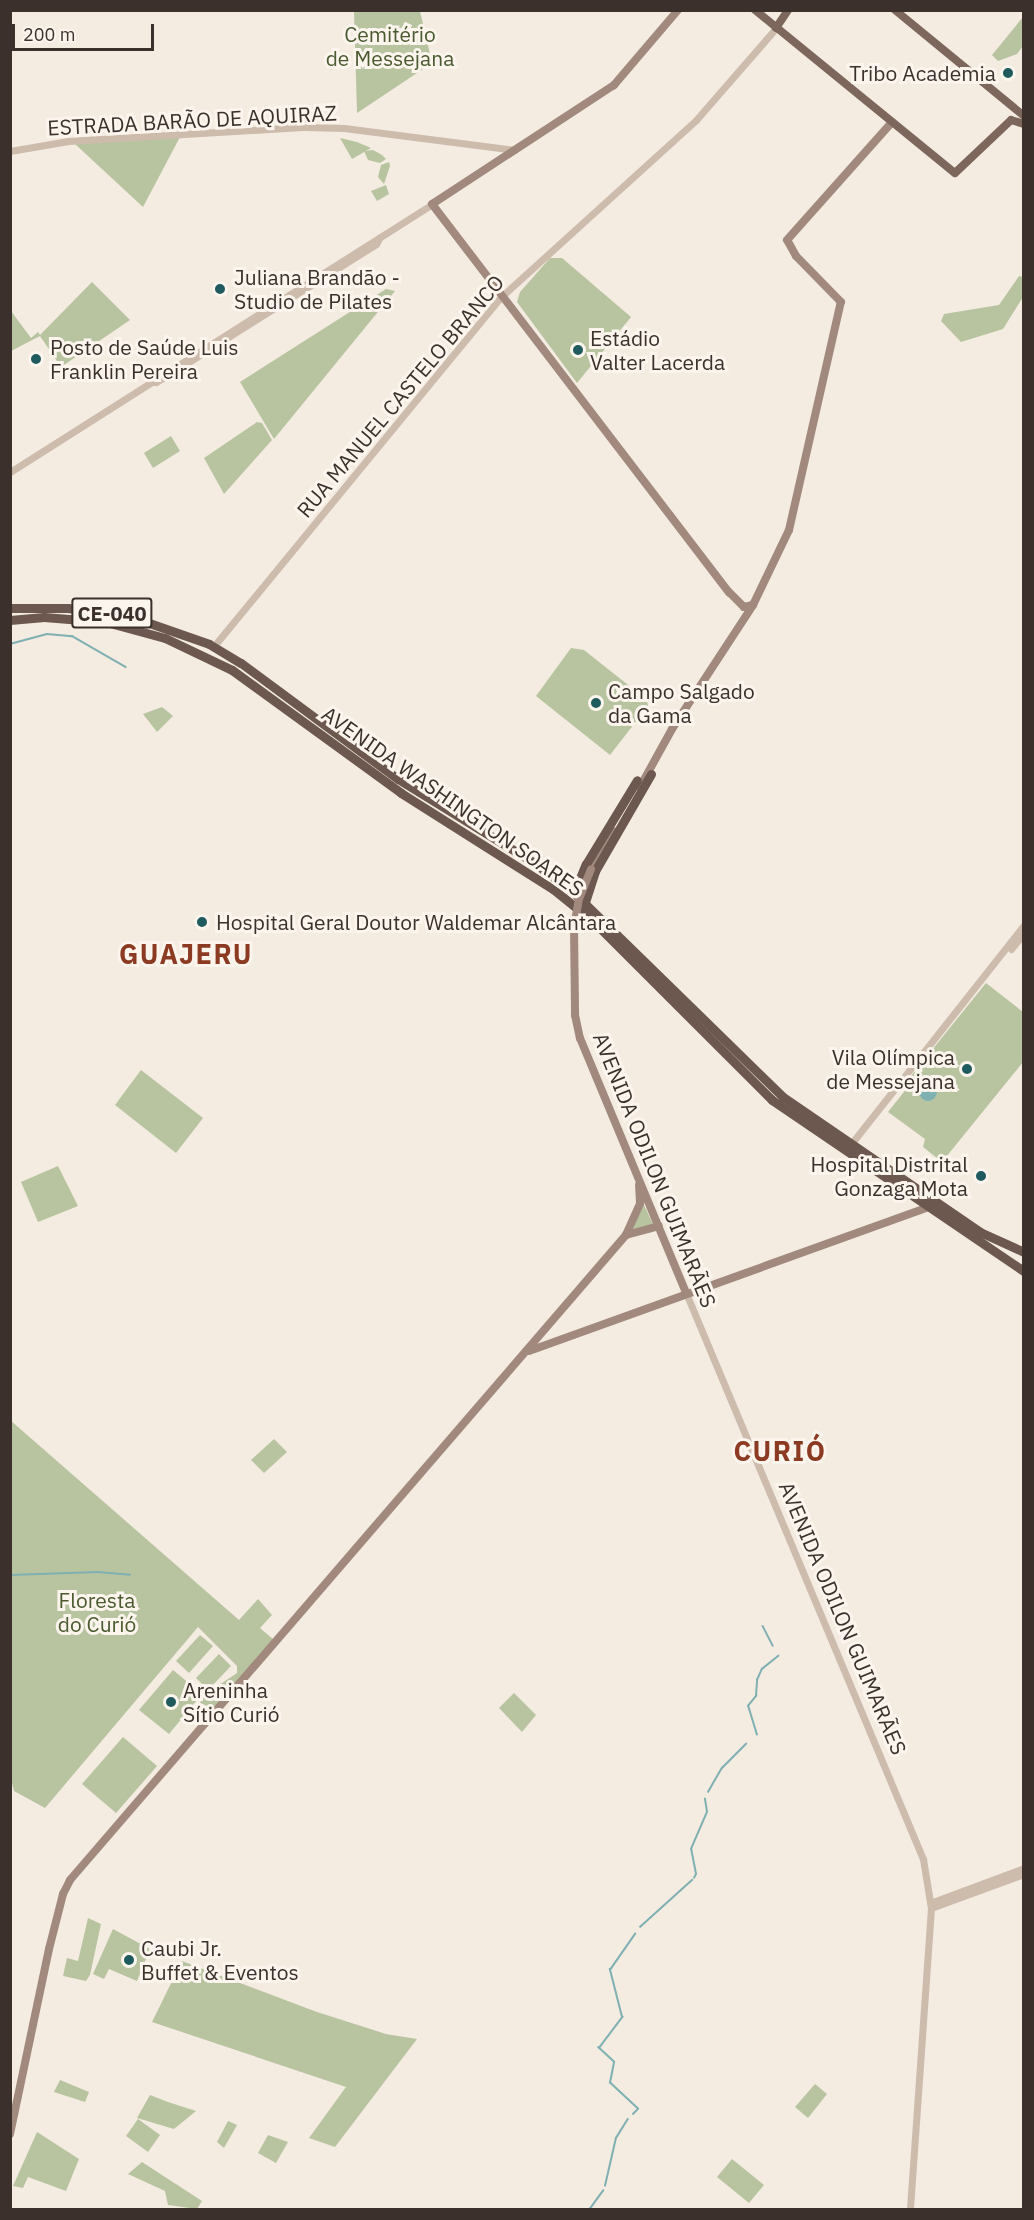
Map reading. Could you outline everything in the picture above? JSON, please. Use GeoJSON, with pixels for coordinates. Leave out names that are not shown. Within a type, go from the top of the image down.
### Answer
{"type":"FeatureCollection","features":[{"type":"Feature","properties":{"kind":"highway","name":"AVENIDA WASHINGTON SOARES"},"geometry":{"type":"LineString","coordinates":[[10,608],[68,608],[120,614],[214,646],[259,675],[398,778],[533,862],[585,902],[752,1070],[851,1144],[980,1232],[1023,1252]]}},
{"type":"Feature","properties":{"kind":"highway","name":"AVENIDA WASHINGTON SOARES"},"geometry":{"type":"LineString","coordinates":[[10,620],[44,617],[106,622],[165,638],[232,670],[401,793],[527,870],[572,903],[772,1100],[926,1208],[1023,1271]]}},
{"type":"Feature","properties":{"kind":"highway"},"geometry":{"type":"LineString","coordinates":[[585,902],[595,871],[651,774]]}},
{"type":"Feature","properties":{"kind":"highway"},"geometry":{"type":"LineString","coordinates":[[574,893],[586,864],[639,783]]}},
{"type":"Feature","properties":{"kind":"main road"},"geometry":{"type":"LineString","coordinates":[[678,10],[614,85],[518,151],[432,204],[739,604],[736,632]]}},
{"type":"Feature","properties":{"kind":"main road"},"geometry":{"type":"LineString","coordinates":[[755,10],[955,173],[1011,120],[1023,124]]}},
{"type":"Feature","properties":{"kind":"main road"},"geometry":{"type":"LineString","coordinates":[[776,28],[788,10]]}},
{"type":"Feature","properties":{"kind":"main road"},"geometry":{"type":"LineString","coordinates":[[895,10],[1023,116]]}},
{"type":"Feature","properties":{"kind":"main road"},"geometry":{"type":"LineString","coordinates":[[639,783],[753,605],[789,530],[841,302],[787,244],[792,233],[892,122]]}},
{"type":"Feature","properties":{"kind":"main road"},"geometry":{"type":"LineString","coordinates":[[739,604],[753,605]]}},
{"type":"Feature","properties":{"kind":"main road"},"geometry":{"type":"LineString","coordinates":[[639,783],[651,774],[677,726]]}},
{"type":"Feature","properties":{"kind":"main road","name":"AVENIDA ODILON GUIMARÃES"},"geometry":{"type":"LineString","coordinates":[[639,783],[591,869],[579,899],[574,927],[577,1027],[639,1185],[659,1226],[686,1293]]}},
{"type":"Feature","properties":{"kind":"main road"},"geometry":{"type":"LineString","coordinates":[[10,2134],[49,1949],[63,1894],[70,1880],[626,1235],[640,1203],[639,1185]]}},
{"type":"Feature","properties":{"kind":"main road"},"geometry":{"type":"LineString","coordinates":[[527,1351],[926,1208]]}},
{"type":"Feature","properties":{"kind":"main road"},"geometry":{"type":"LineString","coordinates":[[626,1235],[659,1226]]}},
{"type":"Feature","properties":{"kind":"main road"},"geometry":{"type":"LineString","coordinates":[[543,1333],[539,1341],[548,1344]]}},
{"type":"Feature","properties":{"kind":"street","name":"RUA MANUEL CASTELO BRANCO"},"geometry":{"type":"LineString","coordinates":[[214,646],[502,296],[696,120],[776,28]]}},
{"type":"Feature","properties":{"kind":"street","name":"ESTRADA BARÃO DE AQUIRAZ"},"geometry":{"type":"LineString","coordinates":[[10,151],[68,141],[303,127],[344,128],[518,151]]}},
{"type":"Feature","properties":{"kind":"street"},"geometry":{"type":"LineString","coordinates":[[10,472],[149,381],[156,382],[376,244],[382,235],[432,204]]}},
{"type":"Feature","properties":{"kind":"street"},"geometry":{"type":"LineString","coordinates":[[851,1144],[987,974],[1023,925]]}},
{"type":"Feature","properties":{"kind":"street"},"geometry":{"type":"LineString","coordinates":[[987,974],[1023,933]]}},
{"type":"Feature","properties":{"kind":"street","name":"AVENIDA ODILON GUIMARÃES"},"geometry":{"type":"LineString","coordinates":[[686,1293],[912,1827],[923,1859],[930,1905],[910,2210]]}},
{"type":"Feature","properties":{"kind":"street"},"geometry":{"type":"LineString","coordinates":[[930,1905],[1019,1872],[1023,1884]]}},
{"type":"Feature","properties":{"kind":"green space","name":"Cemitério de Messejana"},"geometry":{"type":"Polygon","coordinates":[[[354,11],[420,11],[432,63],[357,113],[354,11]]]}},
{"type":"Feature","properties":{"kind":"green space"},"geometry":{"type":"Polygon","coordinates":[[[1023,17],[1023,46],[1017,54],[998,61],[992,55],[1023,17]]]}},
{"type":"Feature","properties":{"kind":"green space"},"geometry":{"type":"Polygon","coordinates":[[[180,137],[143,207],[75,144],[180,137]]]}},
{"type":"Feature","properties":{"kind":"green space"},"geometry":{"type":"Polygon","coordinates":[[[340,138],[357,142],[371,148],[352,159],[340,138]]]}},
{"type":"Feature","properties":{"kind":"green space"},"geometry":{"type":"Polygon","coordinates":[[[373,150],[386,159],[380,163],[368,160],[364,151],[373,150]]]}},
{"type":"Feature","properties":{"kind":"green space"},"geometry":{"type":"Polygon","coordinates":[[[389,162],[390,166],[384,184],[378,177],[381,165],[389,162]]]}},
{"type":"Feature","properties":{"kind":"green space"},"geometry":{"type":"Polygon","coordinates":[[[386,185],[389,194],[377,201],[371,191],[386,185]]]}},
{"type":"Feature","properties":{"kind":"green space","name":"Estádio Valter Lacerda"},"geometry":{"type":"Polygon","coordinates":[[[550,258],[562,258],[631,317],[577,383],[517,302],[520,292],[550,258]]]}},
{"type":"Feature","properties":{"kind":"green space"},"geometry":{"type":"Polygon","coordinates":[[[1019,276],[1023,277],[1023,297],[1003,329],[961,342],[941,321],[944,314],[999,305],[1019,276]]]}},
{"type":"Feature","properties":{"kind":"green space"},"geometry":{"type":"Polygon","coordinates":[[[92,282],[130,320],[61,367],[40,336],[11,351],[11,311],[31,338],[38,332],[40,335],[92,282]]]}},
{"type":"Feature","properties":{"kind":"green space"},"geometry":{"type":"Polygon","coordinates":[[[386,289],[395,291],[274,439],[240,382],[386,289]]]}},
{"type":"Feature","properties":{"kind":"green space"},"geometry":{"type":"Polygon","coordinates":[[[257,422],[262,423],[272,440],[224,494],[204,458],[257,422]]]}},
{"type":"Feature","properties":{"kind":"green space"},"geometry":{"type":"Polygon","coordinates":[[[171,436],[180,451],[153,468],[144,453],[171,436]]]}},
{"type":"Feature","properties":{"kind":"green space","name":"Campo Salgado da Gama"},"geometry":{"type":"Polygon","coordinates":[[[571,648],[584,650],[647,700],[648,706],[610,755],[536,696],[571,648]]]}},
{"type":"Feature","properties":{"kind":"green space"},"geometry":{"type":"Polygon","coordinates":[[[162,707],[173,716],[157,732],[143,714],[162,707]]]}},
{"type":"Feature","properties":{"kind":"green space","name":"Vila Olímpica de Messejana"},"geometry":{"type":"Polygon","coordinates":[[[986,983],[1023,1012],[1023,1062],[942,1162],[923,1147],[925,1139],[888,1112],[911,1083],[911,1076],[986,983]]]}},
{"type":"Feature","properties":{"kind":"green space"},"geometry":{"type":"Polygon","coordinates":[[[141,1070],[203,1118],[176,1153],[115,1105],[141,1070]]]}},
{"type":"Feature","properties":{"kind":"green space"},"geometry":{"type":"Polygon","coordinates":[[[58,1166],[78,1206],[38,1222],[21,1182],[58,1166]]]}},
{"type":"Feature","properties":{"kind":"green space"},"geometry":{"type":"Polygon","coordinates":[[[644,1205],[653,1224],[633,1230],[642,1206],[644,1205]]]}},
{"type":"Feature","properties":{"kind":"green space","name":"Floresta do Curió"},"geometry":{"type":"Polygon","coordinates":[[[10,1420],[239,1620],[258,1599],[272,1615],[260,1628],[274,1640],[201,1723],[191,1715],[207,1693],[237,1673],[237,1666],[198,1627],[45,1808],[14,1791],[11,1779],[10,1420]]]}},
{"type":"Feature","properties":{"kind":"green space"},"geometry":{"type":"Polygon","coordinates":[[[274,1439],[287,1452],[264,1473],[251,1460],[274,1439]]]}},
{"type":"Feature","properties":{"kind":"green space"},"geometry":{"type":"Polygon","coordinates":[[[200,1635],[213,1646],[189,1673],[176,1661],[200,1635]]]}},
{"type":"Feature","properties":{"kind":"green space"},"geometry":{"type":"Polygon","coordinates":[[[219,1654],[231,1666],[208,1690],[196,1678],[219,1654]]]}},
{"type":"Feature","properties":{"kind":"green space","name":"Areninha Sítio Curió"},"geometry":{"type":"Polygon","coordinates":[[[173,1670],[202,1694],[169,1734],[139,1710],[173,1670]]]}},
{"type":"Feature","properties":{"kind":"green space"},"geometry":{"type":"Polygon","coordinates":[[[514,1693],[536,1715],[522,1732],[499,1708],[514,1693]]]}},
{"type":"Feature","properties":{"kind":"green space"},"geometry":{"type":"Polygon","coordinates":[[[123,1737],[157,1766],[116,1813],[82,1784],[123,1737]]]}},
{"type":"Feature","properties":{"kind":"green space"},"geometry":{"type":"Polygon","coordinates":[[[88,1918],[101,1924],[90,1975],[86,1981],[63,1976],[67,1958],[78,1961],[88,1918]]]}},
{"type":"Feature","properties":{"kind":"green space","name":"Caubi Jr. Buffet & Eventos"},"geometry":{"type":"Polygon","coordinates":[[[113,1929],[150,1949],[137,1981],[109,1969],[104,1979],[93,1974],[113,1929]]]}},
{"type":"Feature","properties":{"kind":"green space"},"geometry":{"type":"Polygon","coordinates":[[[182,1961],[317,2012],[386,2034],[417,2039],[335,2147],[309,2138],[346,2087],[152,2022],[182,1961]]]}},
{"type":"Feature","properties":{"kind":"green space"},"geometry":{"type":"Polygon","coordinates":[[[60,2080],[89,2092],[85,2102],[54,2092],[60,2080]]]}},
{"type":"Feature","properties":{"kind":"green space"},"geometry":{"type":"Polygon","coordinates":[[[815,2084],[827,2094],[808,2118],[795,2107],[815,2084]]]}},
{"type":"Feature","properties":{"kind":"green space"},"geometry":{"type":"Polygon","coordinates":[[[150,2095],[196,2111],[174,2129],[137,2118],[150,2095]]]}},
{"type":"Feature","properties":{"kind":"green space"},"geometry":{"type":"Polygon","coordinates":[[[138,2119],[160,2135],[148,2152],[126,2136],[138,2119]]]}},
{"type":"Feature","properties":{"kind":"green space"},"geometry":{"type":"Polygon","coordinates":[[[228,2121],[237,2125],[224,2148],[217,2142],[228,2121]]]}},
{"type":"Feature","properties":{"kind":"green space"},"geometry":{"type":"Polygon","coordinates":[[[37,2132],[79,2159],[66,2191],[28,2177],[23,2188],[13,2186],[37,2132]]]}},
{"type":"Feature","properties":{"kind":"green space"},"geometry":{"type":"Polygon","coordinates":[[[268,2135],[288,2142],[276,2163],[258,2153],[268,2135]]]}},
{"type":"Feature","properties":{"kind":"green space"},"geometry":{"type":"Polygon","coordinates":[[[732,2159],[764,2185],[749,2203],[717,2177],[732,2159]]]}},
{"type":"Feature","properties":{"kind":"green space"},"geometry":{"type":"Polygon","coordinates":[[[142,2162],[202,2201],[197,2209],[168,2205],[165,2191],[128,2174],[142,2162]]]}},
{"type":"Feature","properties":{"kind":"water"},"geometry":{"type":"Polygon","coordinates":[[[924,1083],[932,1083],[937,1088],[935,1099],[924,1101],[919,1096],[919,1088],[924,1083]]]}},
{"type":"Feature","properties":{"kind":"waterway"},"geometry":{"type":"LineString","coordinates":[[10,644],[47,634],[72,636],[126,667]]}},
{"type":"Feature","properties":{"kind":"waterway"},"geometry":{"type":"LineString","coordinates":[[10,1575],[98,1572],[130,1575]]}},
{"type":"Feature","properties":{"kind":"waterway"},"geometry":{"type":"LineString","coordinates":[[763,1626],[773,1646]]}},
{"type":"Feature","properties":{"kind":"waterway"},"geometry":{"type":"LineString","coordinates":[[757,1735],[748,1706],[756,1696],[757,1680],[762,1669],[778,1656]]}},
{"type":"Feature","properties":{"kind":"waterway"},"geometry":{"type":"LineString","coordinates":[[708,1792],[722,1768],[746,1744]]}},
{"type":"Feature","properties":{"kind":"waterway"},"geometry":{"type":"LineString","coordinates":[[694,1878],[696,1874],[691,1849],[707,1812],[705,1799]]}},
{"type":"Feature","properties":{"kind":"waterway"},"geometry":{"type":"LineString","coordinates":[[640,1927],[692,1880]]}},
{"type":"Feature","properties":{"kind":"waterway"},"geometry":{"type":"LineString","coordinates":[[633,2114],[638,2109],[610,2083],[614,2062],[599,2048],[622,2017],[610,1970],[635,1934]]}},
{"type":"Feature","properties":{"kind":"waterway"},"geometry":{"type":"LineString","coordinates":[[605,2186],[616,2138],[628,2119]]}},
{"type":"Feature","properties":{"kind":"waterway"},"geometry":{"type":"LineString","coordinates":[[589,2210],[603,2191]]}},
{"type":"Feature","properties":{"kind":"place","name":"Tribo Academia"},"geometry":{"type":"Point","coordinates":[1008,73]}},
{"type":"Feature","properties":{"kind":"place","name":"Juliana Brandão - Studio de Pilates"},"geometry":{"type":"Point","coordinates":[220,289]}},
{"type":"Feature","properties":{"kind":"place","name":"Estádio Valter Lacerda"},"geometry":{"type":"Point","coordinates":[578,350]}},
{"type":"Feature","properties":{"kind":"place","name":"Posto de Saúde Luis Franklin Pereira"},"geometry":{"type":"Point","coordinates":[36,359]}},
{"type":"Feature","properties":{"kind":"place","name":"Campo Salgado da Gama"},"geometry":{"type":"Point","coordinates":[596,703]}},
{"type":"Feature","properties":{"kind":"place","name":"Hospital Geral Doutor Waldemar Alcântara"},"geometry":{"type":"Point","coordinates":[202,922]}},
{"type":"Feature","properties":{"kind":"place","name":"Vila Olímpica de Messejana"},"geometry":{"type":"Point","coordinates":[967,1069]}},
{"type":"Feature","properties":{"kind":"place","name":"Hospital Distrital Gonzaga Mota"},"geometry":{"type":"Point","coordinates":[981,1176]}},
{"type":"Feature","properties":{"kind":"place","name":"Areninha Sítio Curió"},"geometry":{"type":"Point","coordinates":[171,1702]}},
{"type":"Feature","properties":{"kind":"place","name":"Caubi Jr. Buffet & Eventos"},"geometry":{"type":"Point","coordinates":[129,1960]}},
{"type":"Feature","properties":{"kind":"district","name":"GUAJERU"},"geometry":{"type":"Point","coordinates":[186,954]}},
{"type":"Feature","properties":{"kind":"district","name":"CURIÓ"},"geometry":{"type":"Point","coordinates":[780,1451]}}]}
